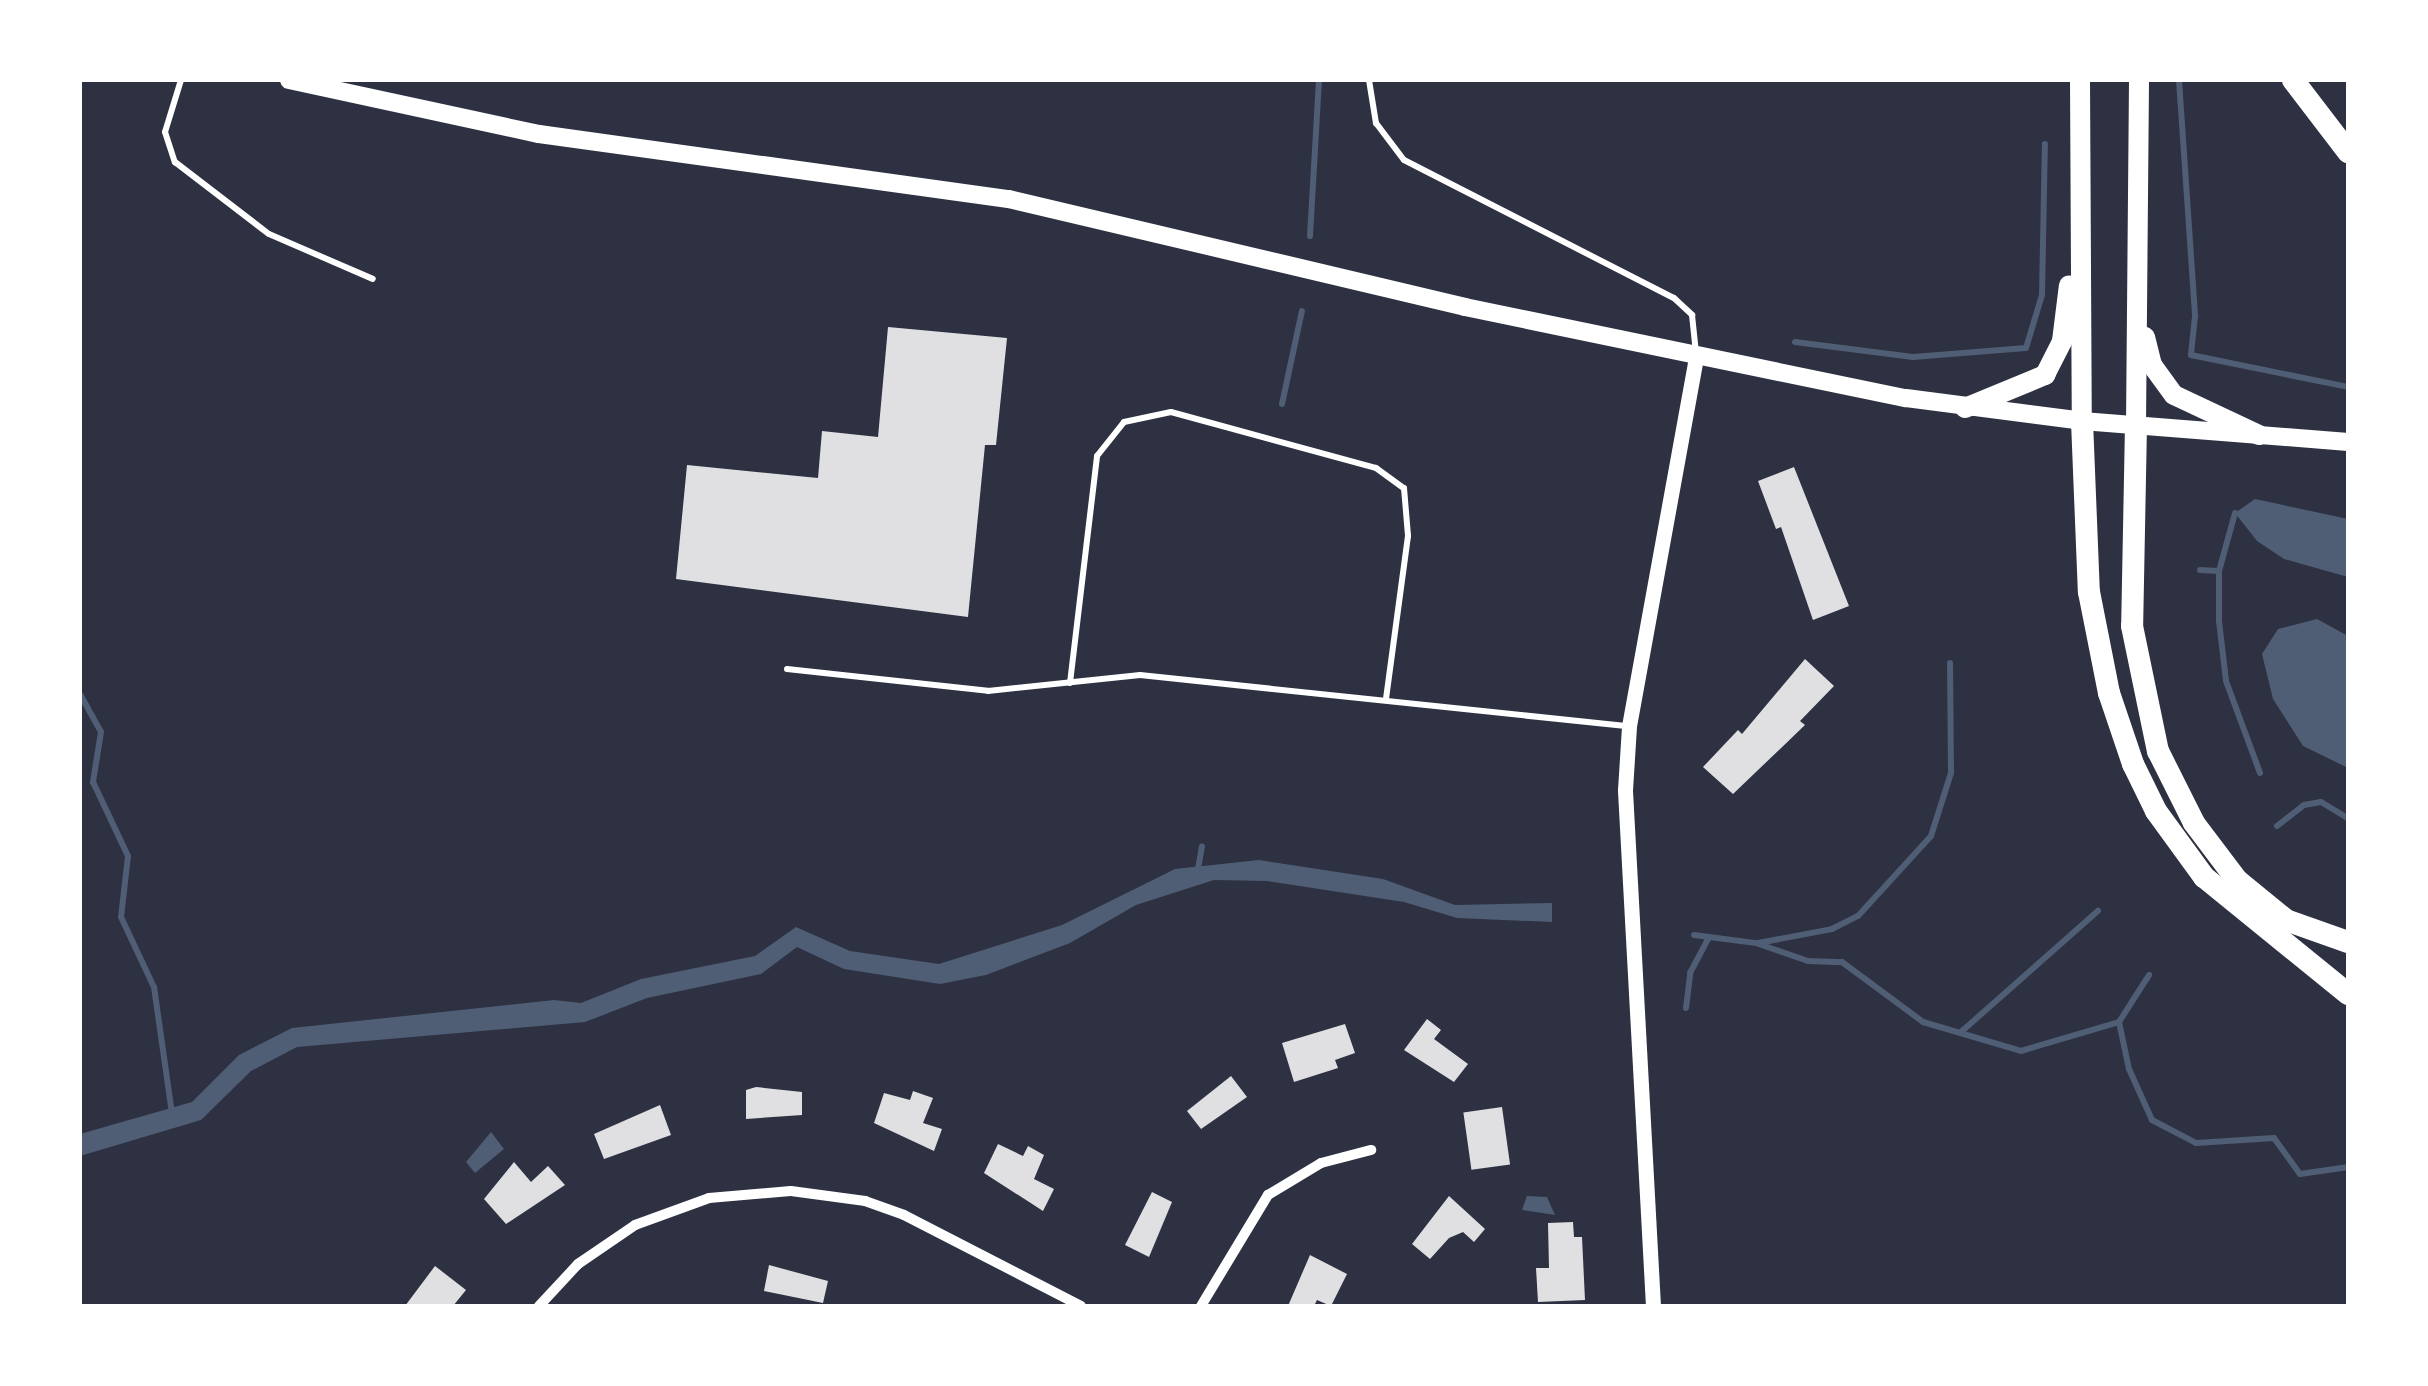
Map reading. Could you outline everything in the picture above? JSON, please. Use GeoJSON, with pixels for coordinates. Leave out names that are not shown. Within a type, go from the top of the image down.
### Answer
{"type":"FeatureCollection","features":[{"type":"Feature","properties":{"kind":"highway"},"geometry":{"type":"LineString","coordinates":[[2293,80],[2348,152]]}},
{"type":"Feature","properties":{"kind":"highway"},"geometry":{"type":"LineString","coordinates":[[2082,421],[2089,592],[2108,693],[2134,764],[2156,811],[2204,877],[2348,994]]}},
{"type":"Feature","properties":{"kind":"highway"},"geometry":{"type":"LineString","coordinates":[[2136,426],[2132,626],[2158,751],[2194,823],[2237,880],[2286,920],[2348,942]]}},
{"type":"Feature","properties":{"kind":"main road"},"geometry":{"type":"LineString","coordinates":[[289,80],[540,134],[1009,198],[1696,357],[1965,408],[2348,442]]}},
{"type":"Feature","properties":{"kind":"main road"},"geometry":{"type":"LineString","coordinates":[[2080,80],[2077,208],[2082,421]]}},
{"type":"Feature","properties":{"kind":"main road"},"geometry":{"type":"LineString","coordinates":[[2136,426],[2140,316],[2139,80]]}},
{"type":"Feature","properties":{"kind":"main road"},"geometry":{"type":"LineString","coordinates":[[1965,408],[2027,386],[2056,358],[2077,208]]}},
{"type":"Feature","properties":{"kind":"main road"},"geometry":{"type":"LineString","coordinates":[[2140,316],[2152,365],[2174,395],[2259,435]]}},
{"type":"Feature","properties":{"kind":"street"},"geometry":{"type":"LineString","coordinates":[[1653,1306],[1625,852],[1630,726],[1696,357]]}},
{"type":"Feature","properties":{"kind":"street"},"geometry":{"type":"LineString","coordinates":[[1201,1306],[1268,1195],[1321,1163],[1372,1150]]}},
{"type":"Feature","properties":{"kind":"street"},"geometry":{"type":"LineString","coordinates":[[539,1306],[578,1264],[635,1225],[709,1198],[791,1191],[865,1201],[904,1215],[1081,1306]]}},
{"type":"Feature","properties":{"kind":"lane"},"geometry":{"type":"LineString","coordinates":[[181,80],[165,132],[175,162],[269,234],[373,278]]}},
{"type":"Feature","properties":{"kind":"lane"},"geometry":{"type":"LineString","coordinates":[[1369,80],[1376,123],[1404,160],[1674,298],[1698,331],[1696,357]]}},
{"type":"Feature","properties":{"kind":"lane"},"geometry":{"type":"LineString","coordinates":[[1070,682],[1097,456],[1124,422],[1172,412],[1376,468],[1404,488],[1408,536],[1386,698]]}},
{"type":"Feature","properties":{"kind":"lane"},"geometry":{"type":"LineString","coordinates":[[788,670],[988,691],[1140,675],[1332,700],[1386,698],[1630,726]]}},
{"type":"Feature","properties":{"kind":"water"},"geometry":{"type":"Polygon","coordinates":[[[2255,499],[2348,519],[2348,577],[2284,559],[2257,541],[2235,513],[2255,499]]]}},
{"type":"Feature","properties":{"kind":"water"},"geometry":{"type":"Polygon","coordinates":[[[2317,619],[2348,636],[2348,768],[2303,746],[2273,699],[2262,654],[2278,629],[2317,619]]]}},
{"type":"Feature","properties":{"kind":"water"},"geometry":{"type":"Polygon","coordinates":[[[1259,860],[1383,879],[1455,905],[1552,903],[1552,922],[1457,918],[1404,902],[1267,881],[1214,880],[1136,905],[1070,943],[986,975],[940,984],[844,969],[797,947],[761,974],[647,998],[585,1022],[297,1047],[251,1071],[201,1120],[80,1156],[80,1134],[192,1102],[239,1055],[292,1028],[554,1000],[581,1003],[641,979],[755,956],[796,927],[850,951],[939,964],[1062,925],[1175,869],[1259,860]]]}},
{"type":"Feature","properties":{"kind":"water"},"geometry":{"type":"Polygon","coordinates":[[[491,1132],[504,1149],[475,1173],[466,1162],[491,1132]]]}},
{"type":"Feature","properties":{"kind":"water"},"geometry":{"type":"Polygon","coordinates":[[[1527,1196],[1547,1197],[1555,1215],[1522,1210],[1527,1196]]]}},
{"type":"Feature","properties":{"kind":"building"},"geometry":{"type":"Polygon","coordinates":[[[888,327],[1007,338],[996,445],[985,445],[968,617],[676,579],[687,465],[818,478],[822,431],[878,437],[888,327]]]}},
{"type":"Feature","properties":{"kind":"building"},"geometry":{"type":"Polygon","coordinates":[[[1794,467],[1849,606],[1813,620],[1781,527],[1776,529],[1758,481],[1794,467]]]}},
{"type":"Feature","properties":{"kind":"building"},"geometry":{"type":"Polygon","coordinates":[[[1805,659],[1834,686],[1800,721],[1805,725],[1733,794],[1703,767],[1738,730],[1742,734],[1805,659]]]}},
{"type":"Feature","properties":{"kind":"building"},"geometry":{"type":"Polygon","coordinates":[[[1427,1019],[1441,1030],[1434,1039],[1468,1064],[1454,1082],[1404,1050],[1427,1019]]]}},
{"type":"Feature","properties":{"kind":"building"},"geometry":{"type":"Polygon","coordinates":[[[1345,1024],[1355,1053],[1335,1060],[1338,1068],[1294,1082],[1282,1043],[1345,1024]]]}},
{"type":"Feature","properties":{"kind":"building"},"geometry":{"type":"Polygon","coordinates":[[[1231,1076],[1247,1097],[1201,1129],[1187,1111],[1231,1076]]]}},
{"type":"Feature","properties":{"kind":"building"},"geometry":{"type":"Polygon","coordinates":[[[756,1087],[802,1092],[802,1115],[746,1119],[746,1090],[756,1087]]]}},
{"type":"Feature","properties":{"kind":"building"},"geometry":{"type":"Polygon","coordinates":[[[913,1091],[933,1098],[923,1123],[942,1129],[934,1151],[874,1123],[884,1093],[910,1100],[913,1091]]]}},
{"type":"Feature","properties":{"kind":"building"},"geometry":{"type":"Polygon","coordinates":[[[660,1105],[671,1135],[604,1159],[594,1134],[660,1105]]]}},
{"type":"Feature","properties":{"kind":"building"},"geometry":{"type":"Polygon","coordinates":[[[1502,1107],[1510,1164],[1471,1170],[1463,1112],[1502,1107]]]}},
{"type":"Feature","properties":{"kind":"building"},"geometry":{"type":"Polygon","coordinates":[[[998,1144],[1023,1156],[1028,1146],[1044,1155],[1034,1179],[1054,1189],[1043,1211],[984,1173],[998,1144]]]}},
{"type":"Feature","properties":{"kind":"building"},"geometry":{"type":"Polygon","coordinates":[[[514,1162],[531,1182],[548,1166],[565,1185],[506,1224],[484,1199],[514,1162]]]}},
{"type":"Feature","properties":{"kind":"building"},"geometry":{"type":"Polygon","coordinates":[[[1152,1192],[1172,1202],[1149,1257],[1125,1245],[1152,1192]]]}},
{"type":"Feature","properties":{"kind":"building"},"geometry":{"type":"Polygon","coordinates":[[[1449,1196],[1485,1229],[1474,1242],[1463,1232],[1449,1238],[1430,1259],[1412,1244],[1449,1196]]]}},
{"type":"Feature","properties":{"kind":"building"},"geometry":{"type":"Polygon","coordinates":[[[1573,1222],[1574,1237],[1582,1237],[1585,1300],[1538,1302],[1536,1268],[1549,1268],[1548,1223],[1573,1222]]]}},
{"type":"Feature","properties":{"kind":"building"},"geometry":{"type":"Polygon","coordinates":[[[1310,1255],[1347,1274],[1331,1306],[1317,1300],[1314,1306],[1288,1306],[1310,1255]]]}},
{"type":"Feature","properties":{"kind":"building"},"geometry":{"type":"Polygon","coordinates":[[[769,1265],[828,1281],[823,1303],[764,1291],[769,1265]]]}},
{"type":"Feature","properties":{"kind":"building"},"geometry":{"type":"Polygon","coordinates":[[[435,1266],[466,1290],[453,1306],[405,1306],[435,1266]]]}},
{"type":"Feature","properties":{"kind":"waterway"},"geometry":{"type":"LineString","coordinates":[[1310,236],[1319,80]]}},
{"type":"Feature","properties":{"kind":"waterway"},"geometry":{"type":"LineString","coordinates":[[2179,80],[2195,316],[2191,355],[2348,387]]}},
{"type":"Feature","properties":{"kind":"waterway"},"geometry":{"type":"LineString","coordinates":[[1795,342],[1913,357],[2026,348],[2042,295],[2045,144]]}},
{"type":"Feature","properties":{"kind":"waterway"},"geometry":{"type":"LineString","coordinates":[[1282,404],[1302,311]]}},
{"type":"Feature","properties":{"kind":"waterway"},"geometry":{"type":"LineString","coordinates":[[2235,513],[2219,571],[2219,621],[2226,681],[2260,773]]}},
{"type":"Feature","properties":{"kind":"waterway"},"geometry":{"type":"LineString","coordinates":[[2200,570],[2219,571]]}},
{"type":"Feature","properties":{"kind":"waterway"},"geometry":{"type":"LineString","coordinates":[[1758,943],[1832,929],[1858,916],[1931,836],[1951,773],[1950,663]]}},
{"type":"Feature","properties":{"kind":"waterway"},"geometry":{"type":"LineString","coordinates":[[80,694],[101,732],[93,782],[128,856],[121,917],[154,987],[172,1114]]}},
{"type":"Feature","properties":{"kind":"waterway"},"geometry":{"type":"LineString","coordinates":[[2277,826],[2304,805],[2321,802],[2348,818]]}},
{"type":"Feature","properties":{"kind":"waterway"},"geometry":{"type":"LineString","coordinates":[[1198,869],[1202,846]]}},
{"type":"Feature","properties":{"kind":"waterway"},"geometry":{"type":"LineString","coordinates":[[1961,1032],[2098,911]]}},
{"type":"Feature","properties":{"kind":"waterway"},"geometry":{"type":"LineString","coordinates":[[1694,935],[1756,943],[1808,961],[1842,962],[1923,1022],[2021,1051],[2119,1022],[2129,1069],[2152,1120],[2196,1143],[2274,1138],[2300,1174],[2348,1167]]}},
{"type":"Feature","properties":{"kind":"waterway"},"geometry":{"type":"LineString","coordinates":[[1686,1008],[1690,973],[1708,939]]}},
{"type":"Feature","properties":{"kind":"waterway"},"geometry":{"type":"LineString","coordinates":[[2119,1022],[2149,975]]}}]}
